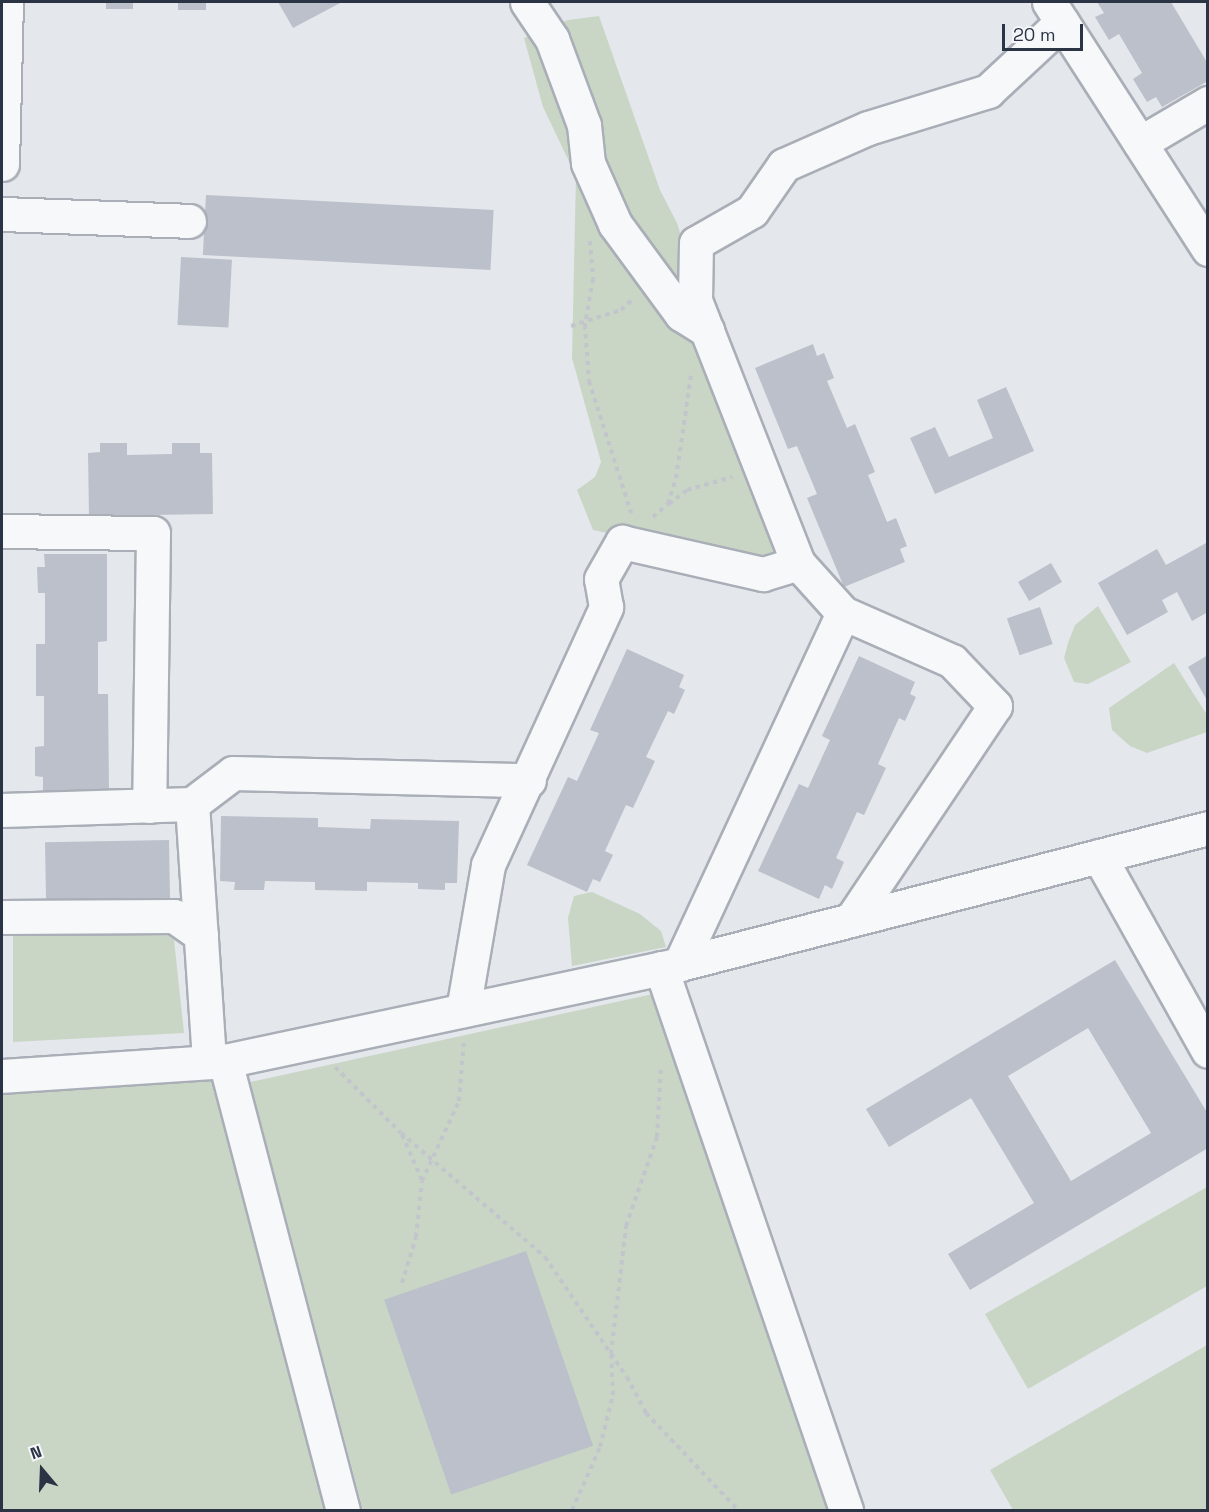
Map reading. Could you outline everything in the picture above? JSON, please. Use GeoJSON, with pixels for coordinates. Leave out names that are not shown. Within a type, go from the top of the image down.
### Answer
{"type":"FeatureCollection","features":[{"type":"Feature","properties":{"kind":"street"},"geometry":{"type":"LineString","coordinates":[[527,2],[552,39],[584,125],[588,163],[615,224],[681,314],[708,331]]}},
{"type":"Feature","properties":{"kind":"street"},"geometry":{"type":"LineString","coordinates":[[2,164],[5,3]]}},
{"type":"Feature","properties":{"kind":"street"},"geometry":{"type":"LineString","coordinates":[[851,920],[995,706],[952,661],[843,613],[798,563],[695,300],[696,243],[752,211],[784,165],[868,128],[988,91],[1055,12],[1208,249]]}},
{"type":"Feature","properties":{"kind":"street"},"geometry":{"type":"LineString","coordinates":[[1140,143],[1208,103]]}},
{"type":"Feature","properties":{"kind":"street"},"geometry":{"type":"LineString","coordinates":[[2,214],[189,221]]}},
{"type":"Feature","properties":{"kind":"street"},"geometry":{"type":"LineString","coordinates":[[2,531],[153,533],[149,806]]}},
{"type":"Feature","properties":{"kind":"street"},"geometry":{"type":"LineString","coordinates":[[463,1011],[488,865],[529,780],[606,607],[601,579],[622,542],[763,574],[798,563]]}},
{"type":"Feature","properties":{"kind":"street"},"geometry":{"type":"LineString","coordinates":[[843,613],[670,966],[678,1017],[846,1510]]}},
{"type":"Feature","properties":{"kind":"street"},"geometry":{"type":"LineString","coordinates":[[2,810],[192,804],[233,773],[529,780]]}},
{"type":"Feature","properties":{"kind":"street"},"geometry":{"type":"LineString","coordinates":[[192,804],[201,934],[217,1061],[343,1510]]}},
{"type":"Feature","properties":{"kind":"street"},"geometry":{"type":"LineString","coordinates":[[2,1076],[217,1061],[306,1044],[670,966],[1208,828]]}},
{"type":"Feature","properties":{"kind":"street"},"geometry":{"type":"LineString","coordinates":[[1099,856],[1208,1051]]}},
{"type":"Feature","properties":{"kind":"street"},"geometry":{"type":"LineString","coordinates":[[2,917],[174,916],[201,934]]}},
{"type":"Feature","properties":{"kind":"path"},"geometry":{"type":"LineString","coordinates":[[590,237],[587,362],[607,447],[631,506],[622,542]]}},
{"type":"Feature","properties":{"kind":"path"},"geometry":{"type":"LineString","coordinates":[[668,504],[692,368]]}},
{"type":"Feature","properties":{"kind":"path"},"geometry":{"type":"LineString","coordinates":[[622,542],[687,490],[726,477],[766,478]]}},
{"type":"Feature","properties":{"kind":"path"},"geometry":{"type":"LineString","coordinates":[[402,1283],[416,1237],[422,1181],[435,1160],[459,1101],[463,1011]]}},
{"type":"Feature","properties":{"kind":"path"},"geometry":{"type":"LineString","coordinates":[[572,1510],[600,1447],[613,1395],[611,1354],[626,1226],[657,1137],[662,1057],[678,1017]]}},
{"type":"Feature","properties":{"kind":"path"},"geometry":{"type":"LineString","coordinates":[[306,1044],[360,1088],[401,1133],[545,1257],[611,1354],[646,1413],[738,1510]]}},
{"type":"Feature","properties":{"kind":"path"},"geometry":{"type":"LineString","coordinates":[[401,1133],[422,1181]]}},
{"type":"Feature","properties":{"kind":"green space"},"geometry":{"type":"Polygon","coordinates":[[[599,16],[660,190],[677,223],[782,559],[761,566],[593,530],[577,490],[595,477],[601,462],[572,358],[576,176],[543,107],[524,38],[568,20],[599,16]]]}},
{"type":"Feature","properties":{"kind":"green space"},"geometry":{"type":"Polygon","coordinates":[[[1098,606],[1131,662],[1088,684],[1074,682],[1064,658],[1068,643],[1075,625],[1098,606]]]}},
{"type":"Feature","properties":{"kind":"green space"},"geometry":{"type":"Polygon","coordinates":[[[1174,663],[1207,715],[1207,732],[1147,753],[1130,746],[1112,730],[1109,708],[1174,663]]]}},
{"type":"Feature","properties":{"kind":"green space"},"geometry":{"type":"Polygon","coordinates":[[[592,892],[640,914],[661,931],[666,947],[572,966],[568,918],[574,896],[592,892]]]}},
{"type":"Feature","properties":{"kind":"green space"},"geometry":{"type":"Polygon","coordinates":[[[160,930],[174,940],[184,1033],[13,1042],[13,933],[160,930]]]}},
{"type":"Feature","properties":{"kind":"green space"},"geometry":{"type":"Polygon","coordinates":[[[653,994],[828,1510],[363,1510],[250,1082],[653,994]]]}},
{"type":"Feature","properties":{"kind":"green space"},"geometry":{"type":"Polygon","coordinates":[[[213,1073],[329,1510],[2,1510],[2,1091],[213,1073]]]}},
{"type":"Feature","properties":{"kind":"green space"},"geometry":{"type":"Polygon","coordinates":[[[1207,1187],[1207,1286],[1028,1389],[985,1314],[1207,1187]]]}},
{"type":"Feature","properties":{"kind":"green space"},"geometry":{"type":"Polygon","coordinates":[[[1207,1345],[1207,1510],[1013,1510],[990,1470],[1207,1345]]]}},
{"type":"Feature","properties":{"kind":"building"},"geometry":{"type":"Polygon","coordinates":[[[106,2],[133,2],[133,9],[106,9],[106,2]]]}},
{"type":"Feature","properties":{"kind":"building"},"geometry":{"type":"Polygon","coordinates":[[[178,2],[206,2],[206,10],[178,10],[178,2]]]}},
{"type":"Feature","properties":{"kind":"building"},"geometry":{"type":"Polygon","coordinates":[[[278,2],[342,2],[293,28],[278,2]]]}},
{"type":"Feature","properties":{"kind":"building"},"geometry":{"type":"Polygon","coordinates":[[[1097,2],[1171,2],[1208,64],[1208,81],[1162,107],[1156,97],[1147,102],[1133,79],[1142,73],[1119,34],[1109,40],[1095,17],[1104,13],[1097,2]]]}},
{"type":"Feature","properties":{"kind":"building"},"geometry":{"type":"Polygon","coordinates":[[[206,195],[494,210],[490,270],[203,255],[206,195]]]}},
{"type":"Feature","properties":{"kind":"building"},"geometry":{"type":"Polygon","coordinates":[[[181,257],[232,260],[228,328],[177,325],[181,257]]]}},
{"type":"Feature","properties":{"kind":"building"},"geometry":{"type":"Polygon","coordinates":[[[813,344],[817,356],[824,353],[834,378],[827,381],[847,428],[855,424],[875,472],[868,475],[887,522],[896,518],[907,546],[900,549],[905,562],[844,587],[807,498],[817,494],[797,446],[788,449],[755,368],[813,344]]]}},
{"type":"Feature","properties":{"kind":"building"},"geometry":{"type":"Polygon","coordinates":[[[1006,387],[1034,451],[935,494],[910,438],[935,427],[949,457],[993,438],[977,400],[1006,387]]]}},
{"type":"Feature","properties":{"kind":"building"},"geometry":{"type":"Polygon","coordinates":[[[100,443],[127,443],[127,455],[172,454],[172,443],[200,443],[200,453],[212,453],[213,514],[89,516],[88,453],[100,452],[100,443]]]}},
{"type":"Feature","properties":{"kind":"building"},"geometry":{"type":"Polygon","coordinates":[[[1208,542],[1208,612],[1192,621],[1177,592],[1162,600],[1168,612],[1127,635],[1098,583],[1157,549],[1166,565],[1208,542]]]}},
{"type":"Feature","properties":{"kind":"building"},"geometry":{"type":"Polygon","coordinates":[[[44,554],[107,554],[107,641],[98,642],[98,694],[108,694],[109,791],[43,791],[43,777],[35,776],[35,747],[44,746],[44,696],[36,696],[36,644],[45,644],[45,593],[38,593],[37,567],[45,567],[44,554]]]}},
{"type":"Feature","properties":{"kind":"building"},"geometry":{"type":"Polygon","coordinates":[[[1051,563],[1062,582],[1029,601],[1018,582],[1051,563]]]}},
{"type":"Feature","properties":{"kind":"building"},"geometry":{"type":"Polygon","coordinates":[[[1040,607],[1053,644],[1020,655],[1007,618],[1040,607]]]}},
{"type":"Feature","properties":{"kind":"building"},"geometry":{"type":"Polygon","coordinates":[[[627,649],[684,675],[679,687],[685,690],[674,714],[668,711],[646,757],[655,761],[633,808],[626,805],[605,851],[613,855],[600,882],[593,879],[587,892],[527,865],[568,777],[577,781],[599,733],[590,730],[627,649]]]}},
{"type":"Feature","properties":{"kind":"building"},"geometry":{"type":"Polygon","coordinates":[[[1208,655],[1208,702],[1188,667],[1208,655]]]}},
{"type":"Feature","properties":{"kind":"building"},"geometry":{"type":"Polygon","coordinates":[[[859,656],[915,682],[910,694],[916,697],[905,721],[899,718],[878,764],[886,768],[864,815],[857,812],[836,858],[844,862],[832,889],[825,885],[819,899],[758,871],[799,784],[808,788],[830,740],[822,736],[859,656]]]}},
{"type":"Feature","properties":{"kind":"building"},"geometry":{"type":"Polygon","coordinates":[[[221,816],[318,818],[318,827],[370,829],[371,819],[459,821],[457,883],[445,883],[445,890],[418,889],[418,883],[367,882],[367,891],[315,890],[315,882],[265,881],[264,890],[234,890],[235,882],[220,881],[221,816]]]}},
{"type":"Feature","properties":{"kind":"building"},"geometry":{"type":"Polygon","coordinates":[[[169,840],[170,901],[46,903],[45,842],[169,840]]]}},
{"type":"Feature","properties":{"kind":"building"},"geometry":{"type":"Polygon","coordinates":[[[1115,960],[1208,1114],[1208,1148],[970,1290],[948,1254],[1034,1203],[971,1098],[889,1147],[866,1109],[1115,960]],[[1088,1028],[1008,1076],[1071,1181],[1151,1133],[1088,1028]]]}},
{"type":"Feature","properties":{"kind":"building"},"geometry":{"type":"Polygon","coordinates":[[[526,1251],[593,1446],[451,1495],[384,1300],[526,1251]]]}}]}
